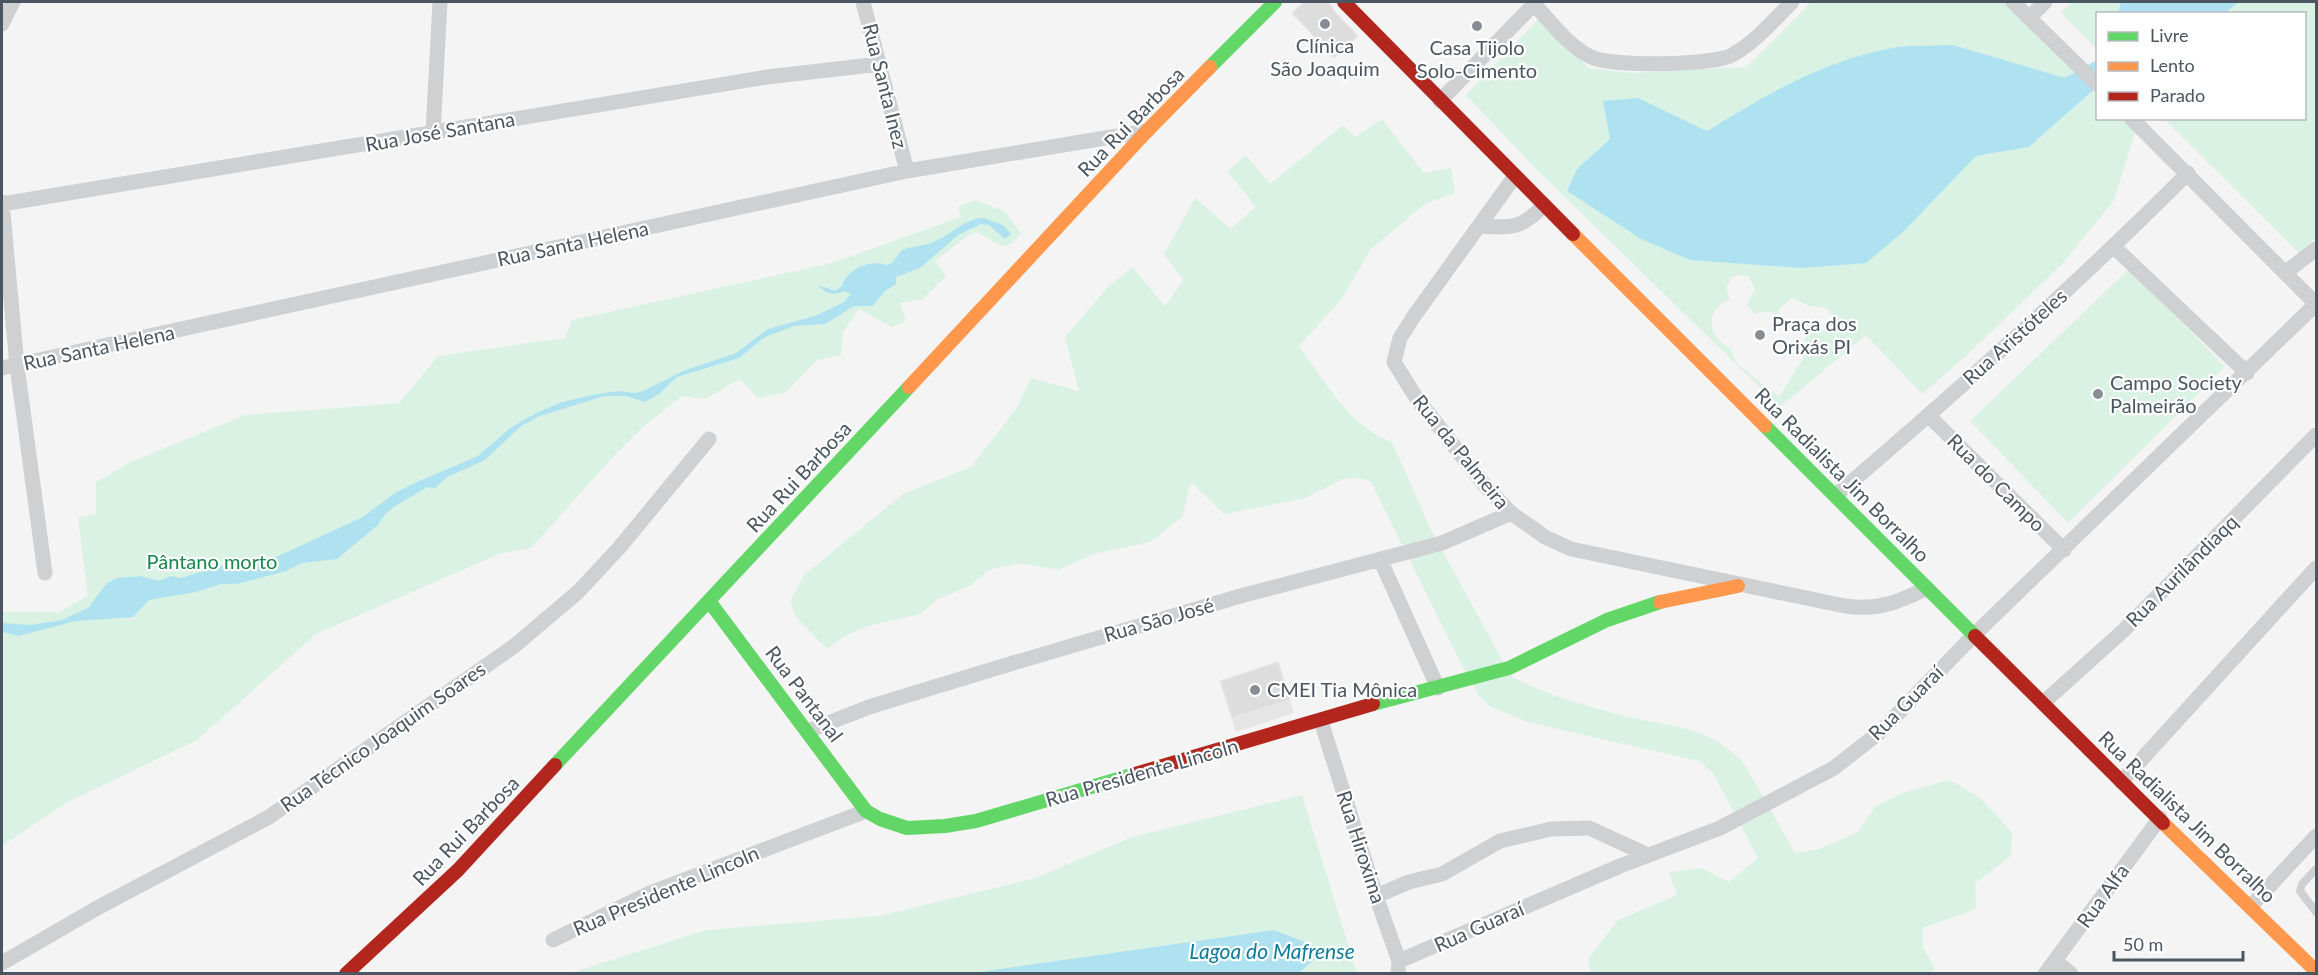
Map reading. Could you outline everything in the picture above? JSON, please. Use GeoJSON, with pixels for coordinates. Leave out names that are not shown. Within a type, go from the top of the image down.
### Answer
{"type":"FeatureCollection","features":[{"type":"Feature","properties":{"kind":"street"},"geometry":{"type":"LineString","coordinates":[[2,24],[13,2]]}},
{"type":"Feature","properties":{"kind":"street"},"geometry":{"type":"LineString","coordinates":[[433,133],[440,2]]}},
{"type":"Feature","properties":{"kind":"street","name":"Rua Santa Inez"},"geometry":{"type":"LineString","coordinates":[[863,2],[907,171]]}},
{"type":"Feature","properties":{"kind":"street"},"geometry":{"type":"LineString","coordinates":[[1250,2],[1271,5]]}},
{"type":"Feature","properties":{"kind":"street","name":"Rua Radialista Jim Borralho"},"geometry":{"type":"LineString","coordinates":[[1344,2],[1440,101],[2121,782],[2316,971]]}},
{"type":"Feature","properties":{"kind":"street"},"geometry":{"type":"LineString","coordinates":[[1440,101],[1535,3],[1564,36],[1588,56],[1602,62],[1625,63],[1718,61],[1750,42],[1792,2]]}},
{"type":"Feature","properties":{"kind":"street"},"geometry":{"type":"LineString","coordinates":[[2013,2],[2096,85]]}},
{"type":"Feature","properties":{"kind":"street"},"geometry":{"type":"LineString","coordinates":[[2029,18],[2045,2]]}},
{"type":"Feature","properties":{"kind":"street","name":"Rua Rui Barbosa"},"geometry":{"type":"LineString","coordinates":[[346,974],[458,870],[1147,131],[1271,5]]}},
{"type":"Feature","properties":{"kind":"street","name":"Rua José Santana"},"geometry":{"type":"LineString","coordinates":[[2,203],[768,77],[880,64]]}},
{"type":"Feature","properties":{"kind":"street"},"geometry":{"type":"LineString","coordinates":[[2134,120],[2316,304]]}},
{"type":"Feature","properties":{"kind":"street","name":"Rua Santa Helena"},"geometry":{"type":"LineString","coordinates":[[9,367],[907,171],[1147,131]]}},
{"type":"Feature","properties":{"kind":"street","name":"Rua Aristóteles"},"geometry":{"type":"LineString","coordinates":[[1836,495],[1929,416],[2114,247],[2188,173]]}},
{"type":"Feature","properties":{"kind":"street","name":"Rua da Palmeira"},"geometry":{"type":"LineString","coordinates":[[1515,176],[1414,316],[1400,338],[1395,362],[1418,399],[1487,488],[1511,513],[1545,537],[1571,549],[1738,586],[1869,608],[1899,602],[1927,588]]}},
{"type":"Feature","properties":{"kind":"street"},"geometry":{"type":"LineString","coordinates":[[2,203],[9,367],[45,573]]}},
{"type":"Feature","properties":{"kind":"street"},"geometry":{"type":"LineString","coordinates":[[1479,226],[1518,226],[1530,220],[1544,205]]}},
{"type":"Feature","properties":{"kind":"street"},"geometry":{"type":"LineString","coordinates":[[2114,247],[2247,373]]}},
{"type":"Feature","properties":{"kind":"street"},"geometry":{"type":"LineString","coordinates":[[2286,272],[2316,249]]}},
{"type":"Feature","properties":{"kind":"street","name":"Rua Guaraí"},"geometry":{"type":"LineString","coordinates":[[1399,967],[1648,855],[1720,828],[1834,768],[1880,732],[1974,635],[2316,304]]}},
{"type":"Feature","properties":{"kind":"street","name":"Rua do Campo"},"geometry":{"type":"LineString","coordinates":[[1929,416],[2064,550]]}},
{"type":"Feature","properties":{"kind":"street","name":"Rua Aurilândiaqq"},"geometry":{"type":"LineString","coordinates":[[2043,703],[2124,630],[2316,435]]}},
{"type":"Feature","properties":{"kind":"street","name":"Rua Técnico Joaquim Soares"},"geometry":{"type":"LineString","coordinates":[[2,963],[277,812],[513,646],[578,592],[619,548],[709,439]]}},
{"type":"Feature","properties":{"kind":"street","name":"Rua São José"},"geometry":{"type":"LineString","coordinates":[[808,731],[869,707],[1011,663],[1244,595],[1442,543],[1511,513]]}},
{"type":"Feature","properties":{"kind":"street"},"geometry":{"type":"LineString","coordinates":[[1380,559],[1438,688]]}},
{"type":"Feature","properties":{"kind":"street"},"geometry":{"type":"LineString","coordinates":[[2121,782],[2316,568]]}},
{"type":"Feature","properties":{"kind":"street","name":"Rua Presidente Lincoln"},"geometry":{"type":"LineString","coordinates":[[553,940],[650,893],[866,811],[898,828],[914,830],[975,821],[1509,668],[1533,660],[1620,615],[1686,596],[1738,586]]}},
{"type":"Feature","properties":{"kind":"street","name":"Rua Pantanal"},"geometry":{"type":"LineString","coordinates":[[709,601],[866,811]]}},
{"type":"Feature","properties":{"kind":"street","name":"Rua Hiroxima"},"geometry":{"type":"LineString","coordinates":[[1321,721],[1399,967]]}},
{"type":"Feature","properties":{"kind":"street","name":"Rua Alfa"},"geometry":{"type":"LineString","coordinates":[[2045,974],[2160,818]]}},
{"type":"Feature","properties":{"kind":"street"},"geometry":{"type":"LineString","coordinates":[[1376,896],[1409,882],[1442,874],[1500,841],[1551,829],[1589,828],[1648,855]]}},
{"type":"Feature","properties":{"kind":"street"},"geometry":{"type":"LineString","coordinates":[[2251,906],[2316,836]]}},
{"type":"Feature","properties":{"kind":"street"},"geometry":{"type":"LineString","coordinates":[[2056,961],[2071,974]]}},
{"type":"Feature","properties":{"kind":"lane"},"geometry":{"type":"LineString","coordinates":[[2316,869],[2302,884],[2300,891],[2316,912]]}},
{"type":"Feature","properties":{"kind":"shaded area","name":"CMEI Tia Mônica"},"geometry":{"type":"Polygon","coordinates":[[[1278,662],[1294,713],[1236,732],[1220,681],[1278,662]]]}},
{"type":"Feature","properties":{"kind":"green space"},"geometry":{"type":"Polygon","coordinates":[[[1811,2],[2006,2],[2077,71],[2065,78],[1953,45],[1751,104],[1707,131],[1638,98],[1610,139],[1577,169],[1567,191],[1641,239],[1690,260],[1904,231],[1976,156],[2029,147],[2093,91],[2096,93],[2096,120],[2124,120],[2136,130],[2113,202],[2062,264],[1968,354],[1922,394],[1866,335],[1780,407],[1533,166],[1466,95],[1539,18],[1589,68],[1632,73],[1746,67],[1811,2]],[[1748,276],[1732,277],[1726,288],[1730,300],[1716,310],[1712,324],[1713,331],[1723,344],[1731,349],[1735,362],[1779,397],[1803,359],[1806,334],[1811,328],[1821,332],[1831,325],[1834,318],[1827,308],[1809,306],[1792,298],[1781,307],[1776,316],[1772,312],[1754,313],[1747,305],[1755,289],[1748,276]]]}},
{"type":"Feature","properties":{"kind":"green space"},"geometry":{"type":"Polygon","coordinates":[[[2073,2],[2121,2],[2118,12],[2096,12],[2096,48],[2061,13],[2073,2]]]}},
{"type":"Feature","properties":{"kind":"green space"},"geometry":{"type":"Polygon","coordinates":[[[2239,2],[2316,2],[2316,238],[2299,253],[2165,120],[2306,120],[2306,12],[2226,12],[2239,2]]]}},
{"type":"Feature","properties":{"kind":"green space"},"geometry":{"type":"Polygon","coordinates":[[[1382,119],[1424,173],[1451,168],[1455,193],[1425,204],[1371,249],[1341,300],[1299,346],[1351,414],[1363,426],[1392,442],[1431,530],[1511,676],[1566,699],[1624,716],[1690,730],[1719,742],[1745,765],[1795,853],[1819,849],[1858,832],[1875,807],[1905,792],[1950,780],[1979,797],[2012,832],[2011,856],[1975,883],[1976,909],[1923,928],[1923,948],[1935,968],[1930,973],[1591,973],[1588,959],[1618,920],[1677,895],[1669,872],[1702,868],[1729,882],[1758,858],[1713,773],[1699,761],[1527,722],[1491,707],[1479,696],[1371,482],[1359,478],[1343,479],[1306,498],[1224,514],[1191,482],[1182,517],[1150,542],[1093,554],[1059,570],[1020,563],[988,570],[970,586],[938,599],[920,614],[865,627],[845,636],[827,649],[796,617],[790,602],[804,575],[903,494],[971,467],[1016,409],[1031,378],[1079,391],[1065,337],[1107,288],[1132,267],[1165,306],[1183,280],[1164,254],[1195,198],[1231,229],[1256,207],[1227,171],[1246,155],[1270,184],[1343,125],[1355,137],[1382,119]]]}},
{"type":"Feature","properties":{"kind":"green space","name":"Pântano morto"},"geometry":{"type":"Polygon","coordinates":[[[975,200],[1004,211],[1021,233],[1011,244],[1001,246],[977,232],[969,235],[935,261],[946,276],[923,299],[900,303],[906,321],[892,327],[859,309],[843,332],[841,355],[817,360],[786,392],[758,398],[740,379],[705,399],[682,396],[644,426],[611,459],[531,548],[499,554],[316,634],[197,740],[66,803],[2,846],[2,612],[59,612],[88,596],[78,518],[96,514],[96,482],[131,462],[245,415],[399,403],[438,356],[565,338],[572,320],[832,263],[961,217],[958,207],[975,200]]]}},
{"type":"Feature","properties":{"kind":"green space","name":"Campo Society Palmeirão"},"geometry":{"type":"Polygon","coordinates":[[[2130,268],[2225,367],[2068,523],[1970,421],[2130,268]]]}},
{"type":"Feature","properties":{"kind":"green space"},"geometry":{"type":"Polygon","coordinates":[[[1302,795],[1356,971],[1354,973],[1299,973],[1324,950],[1274,930],[973,974],[567,974],[707,930],[879,916],[1035,878],[1132,837],[1302,795]]]}},
{"type":"Feature","properties":{"kind":"water"},"geometry":{"type":"Polygon","coordinates":[[[2121,2],[2239,2],[2226,12],[2118,12],[2121,2]]]}},
{"type":"Feature","properties":{"kind":"water"},"geometry":{"type":"Polygon","coordinates":[[[1953,45],[2065,78],[2096,61],[2096,88],[2029,147],[1976,156],[1904,231],[1866,263],[1802,268],[1690,260],[1641,239],[1567,191],[1577,169],[1610,139],[1603,101],[1638,98],[1707,131],[1752,104],[1822,69],[1872,52],[1912,46],[1953,45]]]}},
{"type":"Feature","properties":{"kind":"water"},"geometry":{"type":"Polygon","coordinates":[[[984,218],[1003,225],[1011,234],[1005,239],[989,225],[981,224],[958,235],[920,268],[896,277],[896,284],[884,292],[873,306],[854,306],[825,324],[794,326],[765,337],[739,358],[677,377],[659,394],[645,402],[626,396],[604,396],[537,417],[520,427],[485,460],[447,477],[435,488],[427,487],[393,508],[378,525],[337,559],[302,563],[286,571],[237,584],[221,584],[196,592],[149,600],[133,617],[76,621],[18,636],[2,632],[2,623],[30,625],[62,620],[88,608],[107,583],[117,578],[140,576],[159,581],[171,576],[181,578],[221,566],[242,567],[274,558],[363,517],[395,493],[417,482],[478,456],[510,428],[536,413],[562,402],[592,395],[618,391],[635,393],[643,391],[683,371],[736,353],[768,329],[815,316],[844,302],[851,294],[845,291],[830,293],[818,285],[835,291],[842,286],[854,270],[860,267],[873,263],[886,265],[892,263],[902,250],[932,243],[965,224],[984,218]]]}},
{"type":"Feature","properties":{"kind":"water","name":"Lagoa do Mafrense"},"geometry":{"type":"Polygon","coordinates":[[[1274,930],[1325,950],[1299,973],[973,973],[1274,930]]]}},
{"type":"Feature","properties":{"kind":"building","name":"Clínica São Joaquim"},"geometry":{"type":"Polygon","coordinates":[[[1304,2],[1329,2],[1334,11],[1358,36],[1334,58],[1292,13],[1304,2]]]}},
{"type":"Feature","properties":{"kind":"building","name":"CMEI Tia Mônica"},"geometry":{"type":"Polygon","coordinates":[[[1278,662],[1290,700],[1232,718],[1220,681],[1278,662]]]}},
{"type":"Feature","properties":{"kind":"traffic: fast"},"geometry":{"type":"LineString","coordinates":[[1210,67],[1275,2]]}},
{"type":"Feature","properties":{"kind":"traffic: fast"},"geometry":{"type":"LineString","coordinates":[[555,765],[909,387]]}},
{"type":"Feature","properties":{"kind":"traffic: fast"},"geometry":{"type":"LineString","coordinates":[[1765,426],[1975,636]]}},
{"type":"Feature","properties":{"kind":"traffic: fast"},"geometry":{"type":"LineString","coordinates":[[709,601],[866,811],[880,819],[907,828],[945,826],[976,821],[1135,774]]}},
{"type":"Feature","properties":{"kind":"traffic: fast"},"geometry":{"type":"LineString","coordinates":[[1373,704],[1509,668],[1607,620],[1660,602]]}},
{"type":"Feature","properties":{"kind":"traffic: slow"},"geometry":{"type":"LineString","coordinates":[[909,387],[1147,131],[1210,67]]}},
{"type":"Feature","properties":{"kind":"traffic: slow"},"geometry":{"type":"LineString","coordinates":[[1573,234],[1765,426]]}},
{"type":"Feature","properties":{"kind":"traffic: slow"},"geometry":{"type":"LineString","coordinates":[[1660,602],[1738,586]]}},
{"type":"Feature","properties":{"kind":"traffic: slow"},"geometry":{"type":"LineString","coordinates":[[2163,823],[2316,971]]}},
{"type":"Feature","properties":{"kind":"traffic: jam"},"geometry":{"type":"LineString","coordinates":[[1344,2],[1573,234]]}},
{"type":"Feature","properties":{"kind":"traffic: jam"},"geometry":{"type":"LineString","coordinates":[[1975,636],[2163,823]]}},
{"type":"Feature","properties":{"kind":"traffic: jam"},"geometry":{"type":"LineString","coordinates":[[1135,774],[1373,704]]}},
{"type":"Feature","properties":{"kind":"traffic: jam"},"geometry":{"type":"LineString","coordinates":[[346,974],[458,870],[555,765]]}},
{"type":"Feature","properties":{"kind":"place","name":"Clínica São Joaquim"},"geometry":{"type":"Point","coordinates":[1325,24]}},
{"type":"Feature","properties":{"kind":"place","name":"Casa Tijolo Solo-Cimento"},"geometry":{"type":"Point","coordinates":[1477,26]}},
{"type":"Feature","properties":{"kind":"place","name":"Praça dos Orixás PI"},"geometry":{"type":"Point","coordinates":[1760,335]}},
{"type":"Feature","properties":{"kind":"place","name":"Campo Society Palmeirão"},"geometry":{"type":"Point","coordinates":[2098,394]}},
{"type":"Feature","properties":{"kind":"place","name":"CMEI Tia Mônica"},"geometry":{"type":"Point","coordinates":[1255,690]}}]}
